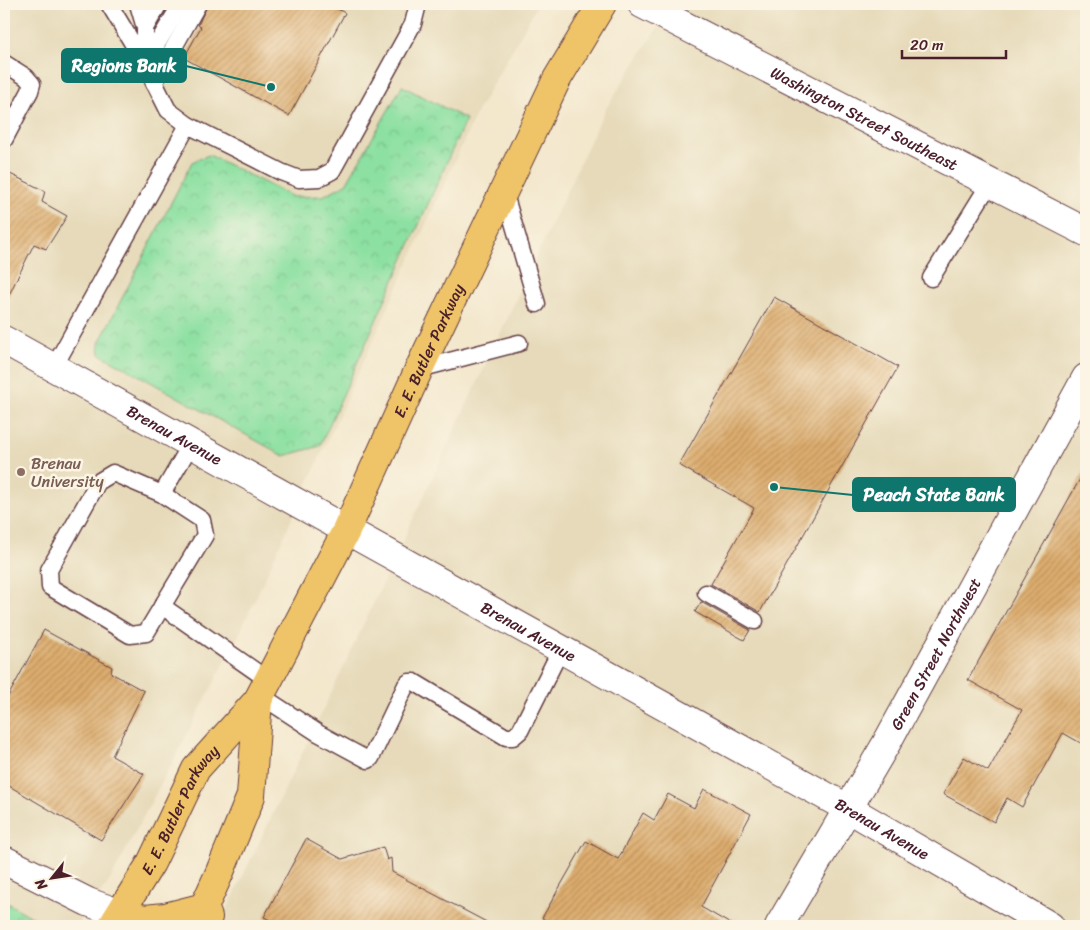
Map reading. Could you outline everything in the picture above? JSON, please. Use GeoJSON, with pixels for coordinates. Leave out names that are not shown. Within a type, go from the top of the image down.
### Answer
{"type":"FeatureCollection","features":[{"type":"Feature","properties":{"kind":"highway","name":"E. E. Butler Parkway"},"geometry":{"type":"LineString","coordinates":[[116,920],[151,863],[196,769],[262,691],[346,531],[419,369],[557,79],[602,4]]}},
{"type":"Feature","properties":{"kind":"highway","name":"E. E. Butler Parkway"},"geometry":{"type":"LineString","coordinates":[[203,920],[251,796],[262,691]]}},
{"type":"Feature","properties":{"kind":"highway"},"geometry":{"type":"LineString","coordinates":[[116,920],[164,917],[203,920]]}},
{"type":"Feature","properties":{"kind":"street","name":"Washington Street Southeast"},"geometry":{"type":"LineString","coordinates":[[642,4],[1086,232]]}},
{"type":"Feature","properties":{"kind":"street","name":"Brenau Avenue"},"geometry":{"type":"LineString","coordinates":[[4,340],[849,809],[1050,926]]}},
{"type":"Feature","properties":{"kind":"street","name":"Green Street Northwest"},"geometry":{"type":"LineString","coordinates":[[779,926],[886,744],[1086,378]]}},
{"type":"Feature","properties":{"kind":"street"},"geometry":{"type":"LineString","coordinates":[[12,865],[88,902],[116,920]]}},
{"type":"Feature","properties":{"kind":"lane"},"geometry":{"type":"LineString","coordinates":[[109,4],[145,64],[168,110],[188,125],[281,172],[299,179],[319,178],[332,171],[413,24],[418,4]]}},
{"type":"Feature","properties":{"kind":"lane"},"geometry":{"type":"LineString","coordinates":[[138,4],[144,28]]}},
{"type":"Feature","properties":{"kind":"lane"},"geometry":{"type":"LineString","coordinates":[[145,4],[145,64]]}},
{"type":"Feature","properties":{"kind":"lane"},"geometry":{"type":"LineString","coordinates":[[144,28],[159,4]]}},
{"type":"Feature","properties":{"kind":"lane"},"geometry":{"type":"LineString","coordinates":[[145,64],[181,4]]}},
{"type":"Feature","properties":{"kind":"lane"},"geometry":{"type":"LineString","coordinates":[[154,83],[198,4]]}},
{"type":"Feature","properties":{"kind":"lane"},"geometry":{"type":"LineString","coordinates":[[4,64],[26,77],[32,84],[4,140]]}},
{"type":"Feature","properties":{"kind":"lane"},"geometry":{"type":"LineString","coordinates":[[54,367],[188,125]]}},
{"type":"Feature","properties":{"kind":"lane"},"geometry":{"type":"LineString","coordinates":[[931,278],[990,183]]}},
{"type":"Feature","properties":{"kind":"lane"},"geometry":{"type":"LineString","coordinates":[[504,191],[537,304]]}},
{"type":"Feature","properties":{"kind":"lane"},"geometry":{"type":"LineString","coordinates":[[419,369],[519,343]]}},
{"type":"Feature","properties":{"kind":"lane"},"geometry":{"type":"LineString","coordinates":[[162,494],[191,444]]}},
{"type":"Feature","properties":{"kind":"lane"},"geometry":{"type":"LineString","coordinates":[[113,474],[162,494],[202,520],[205,535],[146,632],[130,635],[50,587],[49,570],[98,482],[113,474]]}},
{"type":"Feature","properties":{"kind":"lane"},"geometry":{"type":"LineString","coordinates":[[706,593],[755,621]]}},
{"type":"Feature","properties":{"kind":"lane"},"geometry":{"type":"LineString","coordinates":[[162,606],[262,691],[318,733],[368,760],[371,758],[409,682],[414,682],[506,737],[513,737],[520,731],[561,649]]}},
{"type":"Feature","properties":{"kind":"shaded area"},"geometry":{"type":"Polygon","coordinates":[[[4,4],[538,4],[478,110],[236,641],[110,880],[77,926],[4,926],[4,4]]]}},
{"type":"Feature","properties":{"kind":"shaded area"},"geometry":{"type":"Polygon","coordinates":[[[673,4],[1086,4],[1086,926],[219,926],[346,662],[605,110],[673,4]]]}},
{"type":"Feature","properties":{"kind":"green space"},"geometry":{"type":"Polygon","coordinates":[[[402,86],[466,119],[320,446],[284,456],[100,354],[99,343],[192,162],[209,155],[293,197],[323,196],[346,184],[402,86]]]}},
{"type":"Feature","properties":{"kind":"green space"},"geometry":{"type":"Polygon","coordinates":[[[4,901],[47,926],[4,926],[4,901]]]}},
{"type":"Feature","properties":{"kind":"building"},"geometry":{"type":"Polygon","coordinates":[[[208,4],[328,4],[345,13],[289,116],[184,58],[201,27],[198,25],[208,4]]]}},
{"type":"Feature","properties":{"kind":"building"},"geometry":{"type":"Polygon","coordinates":[[[4,171],[45,191],[42,202],[67,216],[46,249],[34,244],[4,305],[4,171]]]}},
{"type":"Feature","properties":{"kind":"building"},"geometry":{"type":"Polygon","coordinates":[[[774,297],[898,367],[760,612],[711,584],[754,508],[679,465],[774,297]]]}},
{"type":"Feature","properties":{"kind":"building"},"geometry":{"type":"Polygon","coordinates":[[[1086,468],[1086,746],[1063,733],[1022,807],[1007,798],[994,822],[943,794],[964,757],[988,771],[1022,710],[968,680],[1086,468]]]}},
{"type":"Feature","properties":{"kind":"building"},"geometry":{"type":"Polygon","coordinates":[[[701,602],[750,630],[744,640],[695,612],[701,602]]]}},
{"type":"Feature","properties":{"kind":"building"},"geometry":{"type":"Polygon","coordinates":[[[44,630],[112,667],[111,673],[144,691],[112,756],[144,774],[101,840],[4,783],[4,704],[44,630]]]}},
{"type":"Feature","properties":{"kind":"building"},"geometry":{"type":"Polygon","coordinates":[[[704,789],[751,814],[701,907],[734,926],[557,926],[542,918],[586,841],[618,859],[643,813],[654,820],[668,794],[694,808],[704,789]]]}},
{"type":"Feature","properties":{"kind":"building"},"geometry":{"type":"Polygon","coordinates":[[[306,839],[342,859],[383,847],[387,860],[391,858],[392,872],[494,926],[282,926],[264,917],[306,839]]]}},
{"type":"Feature","properties":{"kind":"place","name":"Regions Bank"},"geometry":{"type":"Point","coordinates":[271,87]}},
{"type":"Feature","properties":{"kind":"place","name":"Brenau University"},"geometry":{"type":"Point","coordinates":[21,472]}},
{"type":"Feature","properties":{"kind":"place","name":"Peach State Bank"},"geometry":{"type":"Point","coordinates":[774,487]}}]}
